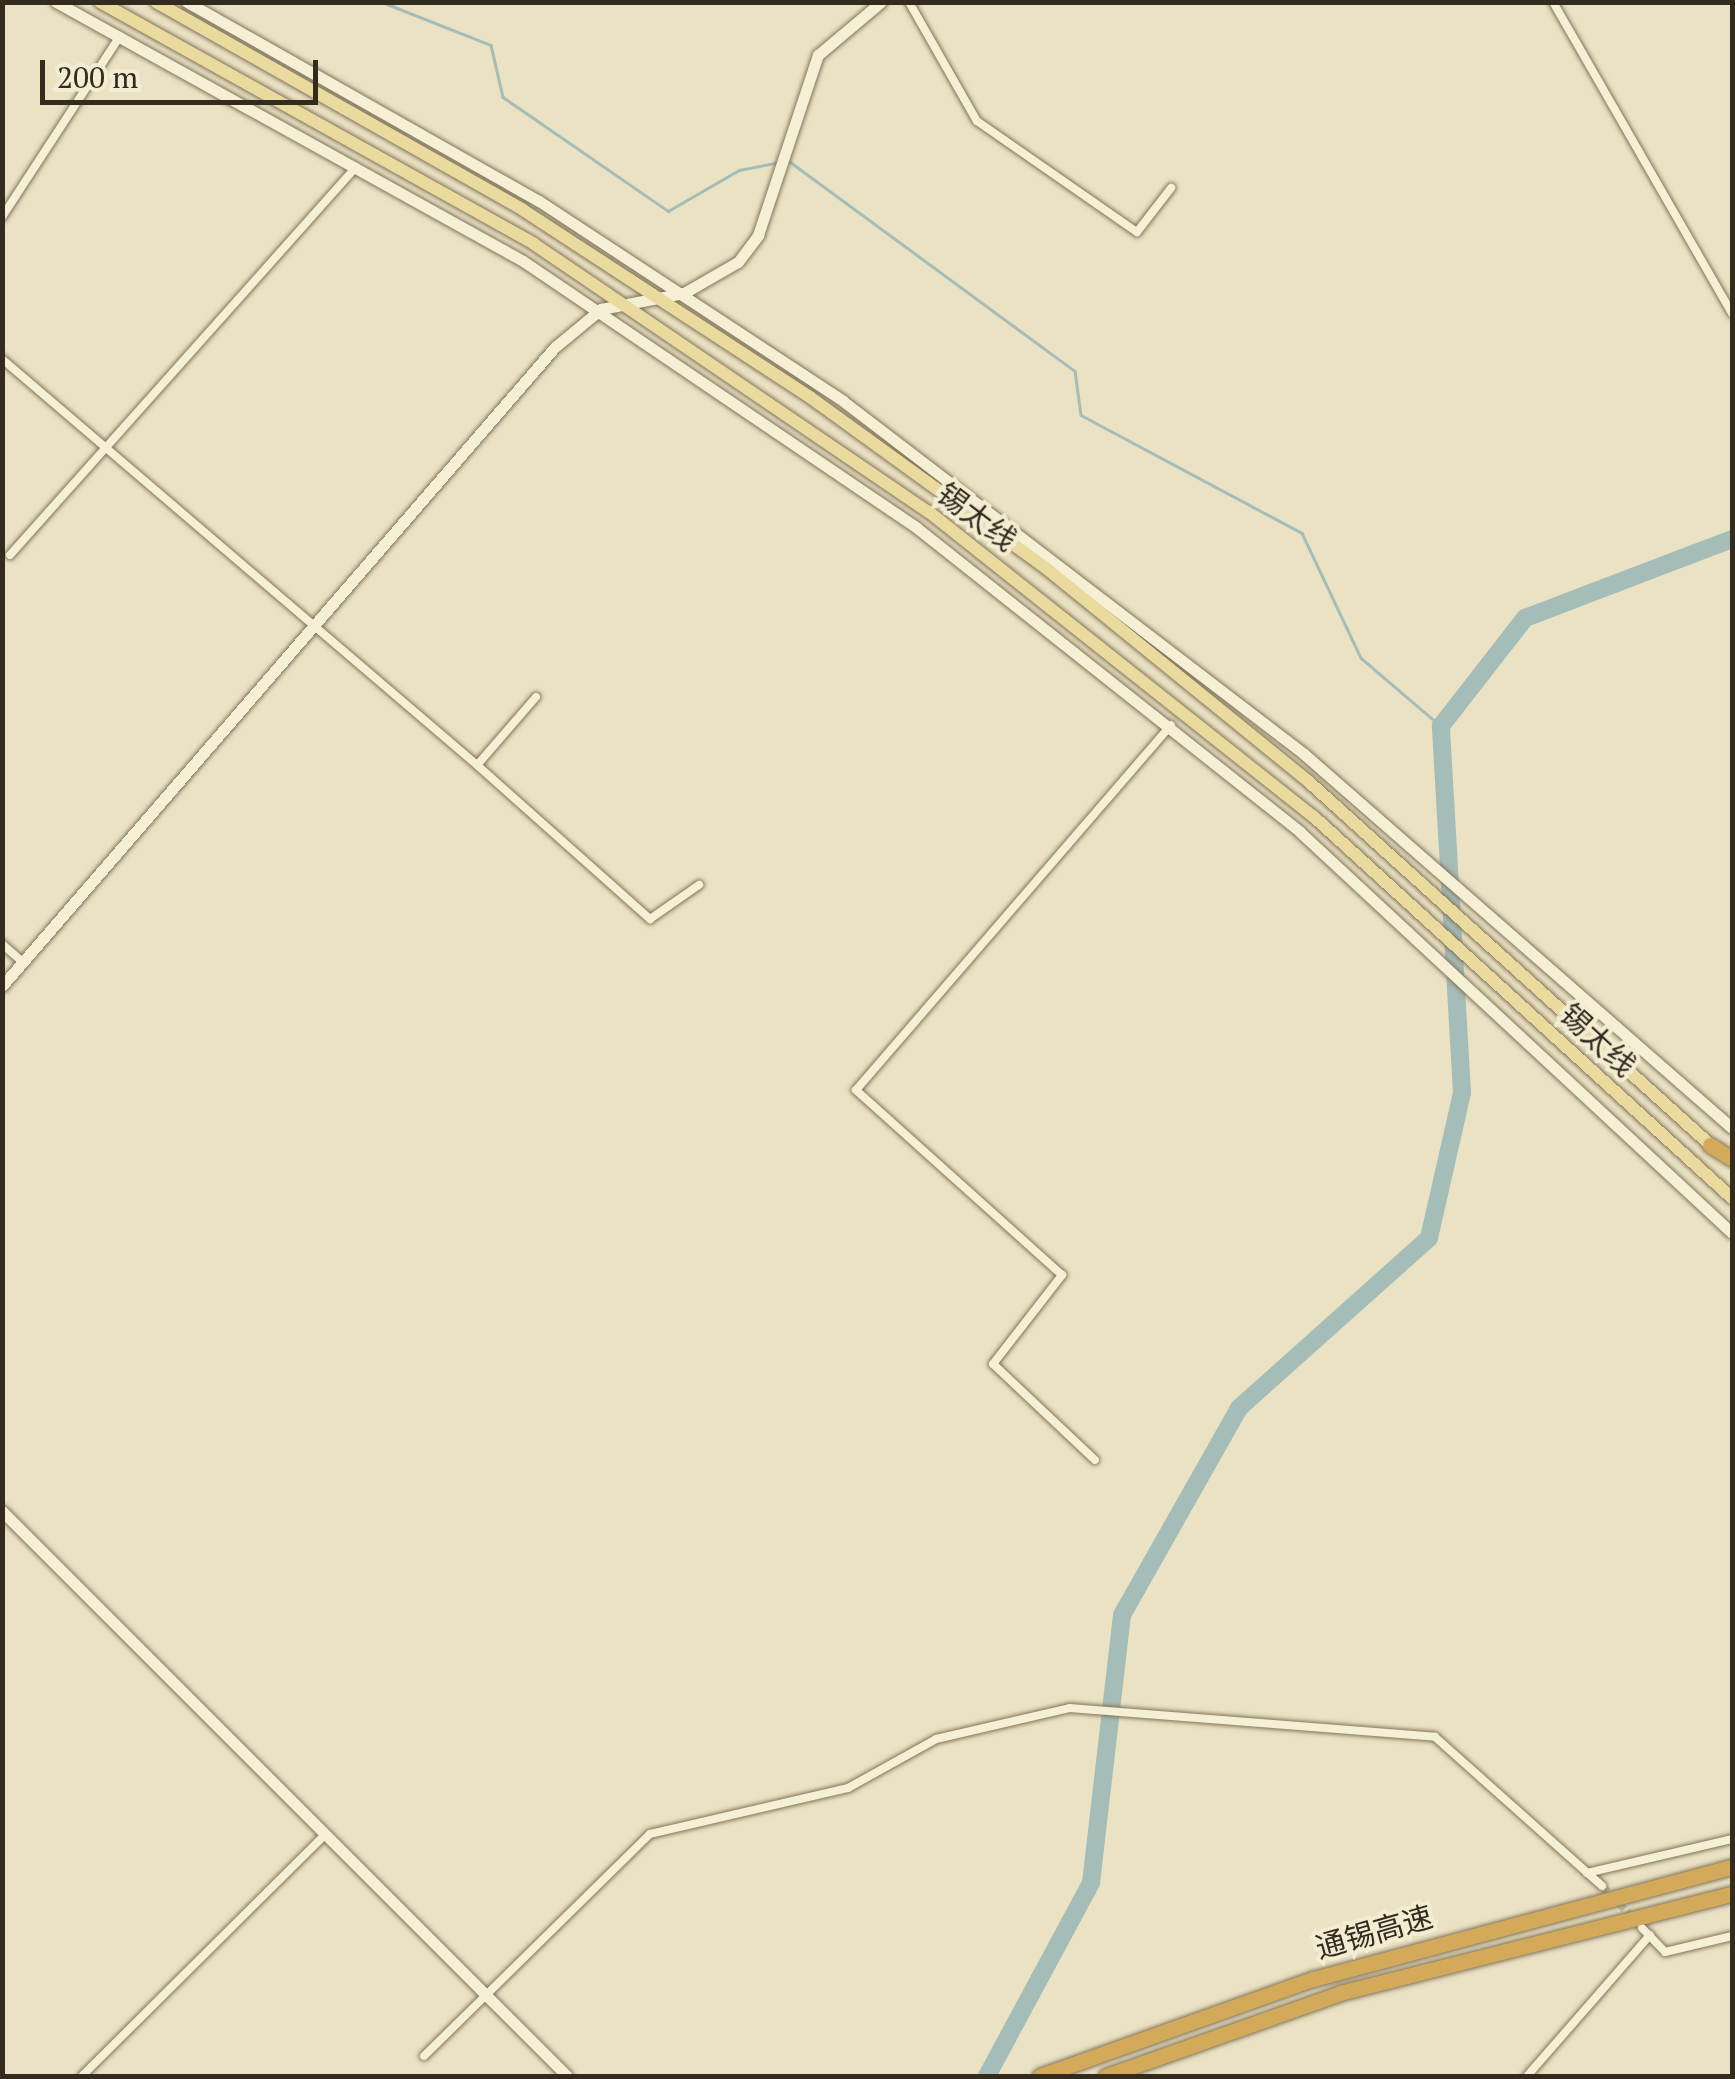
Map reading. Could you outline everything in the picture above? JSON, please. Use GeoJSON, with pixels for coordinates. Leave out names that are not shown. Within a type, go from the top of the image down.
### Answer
{"type":"FeatureCollection","features":[{"type":"Feature","properties":{"kind":"highway"},"geometry":{"type":"LineString","coordinates":[[1710,1145],[1732,1162]]}},
{"type":"Feature","properties":{"kind":"highway","name":"通锡高速"},"geometry":{"type":"LineString","coordinates":[[1040,2076],[1245,2001],[1732,1868]]}},
{"type":"Feature","properties":{"kind":"highway","name":"通锡高速"},"geometry":{"type":"LineString","coordinates":[[1106,2076],[1253,2023],[1511,1945],[1732,1894]]}},
{"type":"Feature","properties":{"kind":"main road"},"geometry":{"type":"LineString","coordinates":[[56,2],[358,165],[600,309],[822,459],[1171,725],[1429,946],[1732,1233]]}},
{"type":"Feature","properties":{"kind":"main road","name":"锡太线"},"geometry":{"type":"LineString","coordinates":[[100,2],[627,303],[1061,611],[1432,922],[1732,1198]]}},
{"type":"Feature","properties":{"kind":"main road","name":"锡太线"},"geometry":{"type":"LineString","coordinates":[[156,2],[656,296],[1047,569],[1429,887],[1710,1145]]}},
{"type":"Feature","properties":{"kind":"main road"},"geometry":{"type":"LineString","coordinates":[[187,2],[684,293],[1107,596],[1428,864],[1732,1128]]}},
{"type":"Feature","properties":{"kind":"main road"},"geometry":{"type":"LineString","coordinates":[[2,986],[555,346],[600,309],[684,293],[738,262],[771,196],[783,148],[818,54],[881,2]]}},
{"type":"Feature","properties":{"kind":"main road"},"geometry":{"type":"LineString","coordinates":[[2,1511],[567,2076]]}},
{"type":"Feature","properties":{"kind":"street"},"geometry":{"type":"LineString","coordinates":[[909,2],[977,120],[1136,232],[1172,188]]}},
{"type":"Feature","properties":{"kind":"street"},"geometry":{"type":"LineString","coordinates":[[1553,2],[1732,312]]}},
{"type":"Feature","properties":{"kind":"street"},"geometry":{"type":"LineString","coordinates":[[2,217],[120,36]]}},
{"type":"Feature","properties":{"kind":"street"},"geometry":{"type":"LineString","coordinates":[[10,555],[358,165]]}},
{"type":"Feature","properties":{"kind":"street"},"geometry":{"type":"LineString","coordinates":[[2,359],[478,764],[650,919],[699,885]]}},
{"type":"Feature","properties":{"kind":"street"},"geometry":{"type":"LineString","coordinates":[[478,764],[536,697]]}},
{"type":"Feature","properties":{"kind":"street"},"geometry":{"type":"LineString","coordinates":[[1094,1460],[993,1364],[1062,1275],[856,1090],[1171,725]]}},
{"type":"Feature","properties":{"kind":"street"},"geometry":{"type":"LineString","coordinates":[[2,944],[23,962]]}},
{"type":"Feature","properties":{"kind":"street"},"geometry":{"type":"LineString","coordinates":[[424,2056],[650,1834],[848,1788],[936,1739],[1077,1708],[1435,1736],[1602,1886]]}},
{"type":"Feature","properties":{"kind":"street"},"geometry":{"type":"LineString","coordinates":[[82,2076],[326,1834]]}},
{"type":"Feature","properties":{"kind":"street"},"geometry":{"type":"LineString","coordinates":[[1588,1873],[1732,1839]]}},
{"type":"Feature","properties":{"kind":"street"},"geometry":{"type":"LineString","coordinates":[[1642,1928],[1664,1952],[1732,1936]]}},
{"type":"Feature","properties":{"kind":"street"},"geometry":{"type":"LineString","coordinates":[[1527,2076],[1650,1936]]}},
{"type":"Feature","properties":{"kind":"waterway"},"geometry":{"type":"LineString","coordinates":[[382,2],[491,45],[503,97],[668,211],[739,170],[776,163]]}},
{"type":"Feature","properties":{"kind":"waterway"},"geometry":{"type":"LineString","coordinates":[[789,161],[1075,371],[1081,415],[1302,533],[1361,658],[1441,726]]}},
{"type":"Feature","properties":{"kind":"waterway"},"geometry":{"type":"LineString","coordinates":[[987,2076],[1091,1883],[1122,1615],[1239,1408],[1429,1238],[1462,1093],[1441,726],[1525,618],[1732,539]]}},
{"type":"Feature","properties":{"kind":"tunnel"},"geometry":{"type":"LineString","coordinates":[[1602,1886],[1634,1919]]}}]}
